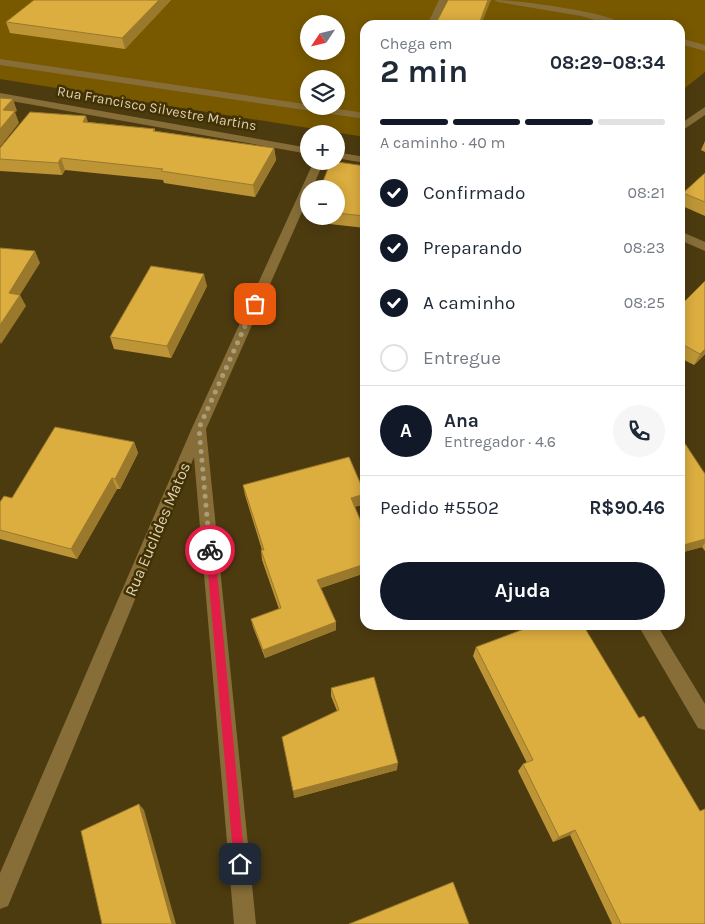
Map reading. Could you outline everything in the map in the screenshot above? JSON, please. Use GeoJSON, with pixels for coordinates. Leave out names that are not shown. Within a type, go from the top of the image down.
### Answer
{"type":"FeatureCollection","features":[{"type":"Feature","properties":{"kind":"street"},"geometry":{"type":"LineString","coordinates":[[433,20],[443,0]]}},
{"type":"Feature","properties":{"kind":"street"},"geometry":{"type":"LineString","coordinates":[[498,0],[582,14],[604,20]]}},
{"type":"Feature","properties":{"kind":"street"},"geometry":{"type":"LineString","coordinates":[[685,42],[705,48]]}},
{"type":"Feature","properties":{"kind":"street"},"geometry":{"type":"LineString","coordinates":[[0,62],[360,115]]}},
{"type":"Feature","properties":{"kind":"street","name":"Rua Francisco Silvestre Martins"},"geometry":{"type":"LineString","coordinates":[[0,96],[40,107],[300,150]]}},
{"type":"Feature","properties":{"kind":"street"},"geometry":{"type":"LineString","coordinates":[[685,125],[705,110]]}},
{"type":"Feature","properties":{"kind":"street"},"geometry":{"type":"LineString","coordinates":[[345,157],[360,159]]}},
{"type":"Feature","properties":{"kind":"street","name":"Rua Euclides Matos"},"geometry":{"type":"LineString","coordinates":[[0,898],[199,428],[315,170]]}},
{"type":"Feature","properties":{"kind":"street"},"geometry":{"type":"LineString","coordinates":[[685,237],[705,247]]}},
{"type":"Feature","properties":{"kind":"street"},"geometry":{"type":"LineString","coordinates":[[199,428],[245,924]]}},
{"type":"Feature","properties":{"kind":"street"},"geometry":{"type":"LineString","coordinates":[[650,630],[705,721]]}},
{"type":"Feature","properties":{"kind":"shaded area"},"geometry":{"type":"Polygon","coordinates":[[[0,0],[705,0],[705,72],[685,88],[685,20],[360,20],[360,136],[345,134],[345,125],[300,125],[300,127],[0,79],[0,0]]]}},
{"type":"Feature","properties":{"kind":"building"},"geometry":{"type":"Polygon","coordinates":[[[34,0],[159,0],[122,38],[6,22],[34,0]]]}},
{"type":"Feature","properties":{"kind":"building"},"geometry":{"type":"Polygon","coordinates":[[[448,0],[488,0],[480,20],[438,20],[448,0]]]}},
{"type":"Feature","properties":{"kind":"building"},"geometry":{"type":"Polygon","coordinates":[[[0,98],[13,99],[3,110],[15,111],[0,129],[0,98]]]}},
{"type":"Feature","properties":{"kind":"building"},"geometry":{"type":"Polygon","coordinates":[[[30,112],[86,116],[83,122],[155,129],[153,131],[274,148],[253,185],[161,171],[163,169],[61,158],[58,163],[0,159],[0,148],[30,112]]]}},
{"type":"Feature","properties":{"kind":"building"},"geometry":{"type":"Polygon","coordinates":[[[345,163],[360,165],[360,215],[345,214],[345,180],[324,180],[327,170],[345,170],[345,163]]]}},
{"type":"Feature","properties":{"kind":"building"},"geometry":{"type":"Polygon","coordinates":[[[705,173],[705,202],[685,194],[685,191],[705,173]]]}},
{"type":"Feature","properties":{"kind":"building"},"geometry":{"type":"Polygon","coordinates":[[[0,248],[35,251],[9,293],[20,295],[0,325],[0,248]]]}},
{"type":"Feature","properties":{"kind":"building"},"geometry":{"type":"Polygon","coordinates":[[[151,266],[204,274],[167,346],[110,337],[151,266]]]}},
{"type":"Feature","properties":{"kind":"building"},"geometry":{"type":"Polygon","coordinates":[[[705,281],[705,349],[700,354],[685,346],[685,301],[705,281]]]}},
{"type":"Feature","properties":{"kind":"building"},"geometry":{"type":"Polygon","coordinates":[[[55,427],[134,442],[115,479],[112,478],[71,549],[0,530],[0,502],[4,496],[12,498],[55,427]]]}},
{"type":"Feature","properties":{"kind":"building"},"geometry":{"type":"Polygon","coordinates":[[[685,444],[705,474],[705,539],[685,545],[685,444]]]}},
{"type":"Feature","properties":{"kind":"building"},"geometry":{"type":"Polygon","coordinates":[[[349,457],[360,482],[360,495],[351,498],[360,519],[360,566],[317,580],[336,622],[263,650],[251,619],[281,608],[261,550],[264,550],[243,485],[349,457]]]}},
{"type":"Feature","properties":{"kind":"building"},"geometry":{"type":"Polygon","coordinates":[[[522,630],[586,630],[639,718],[644,716],[700,811],[705,809],[705,924],[621,924],[575,830],[559,837],[523,764],[533,760],[476,647],[522,630]]]}},
{"type":"Feature","properties":{"kind":"building"},"geometry":{"type":"Polygon","coordinates":[[[374,677],[398,763],[293,791],[282,737],[339,710],[331,688],[374,677]]]}},
{"type":"Feature","properties":{"kind":"building"},"geometry":{"type":"Polygon","coordinates":[[[139,804],[172,924],[102,924],[81,831],[139,804]]]}},
{"type":"Feature","properties":{"kind":"building"},"geometry":{"type":"Polygon","coordinates":[[[453,882],[469,924],[349,924],[453,882]]]}},
{"type":"Feature","properties":{"kind":"way so far"},"geometry":{"type":"LineString","coordinates":[[210,550],[199,428],[255,304]]}},
{"type":"Feature","properties":{"kind":"route"},"geometry":{"type":"LineString","coordinates":[[210,550],[240,864]]}}]}
